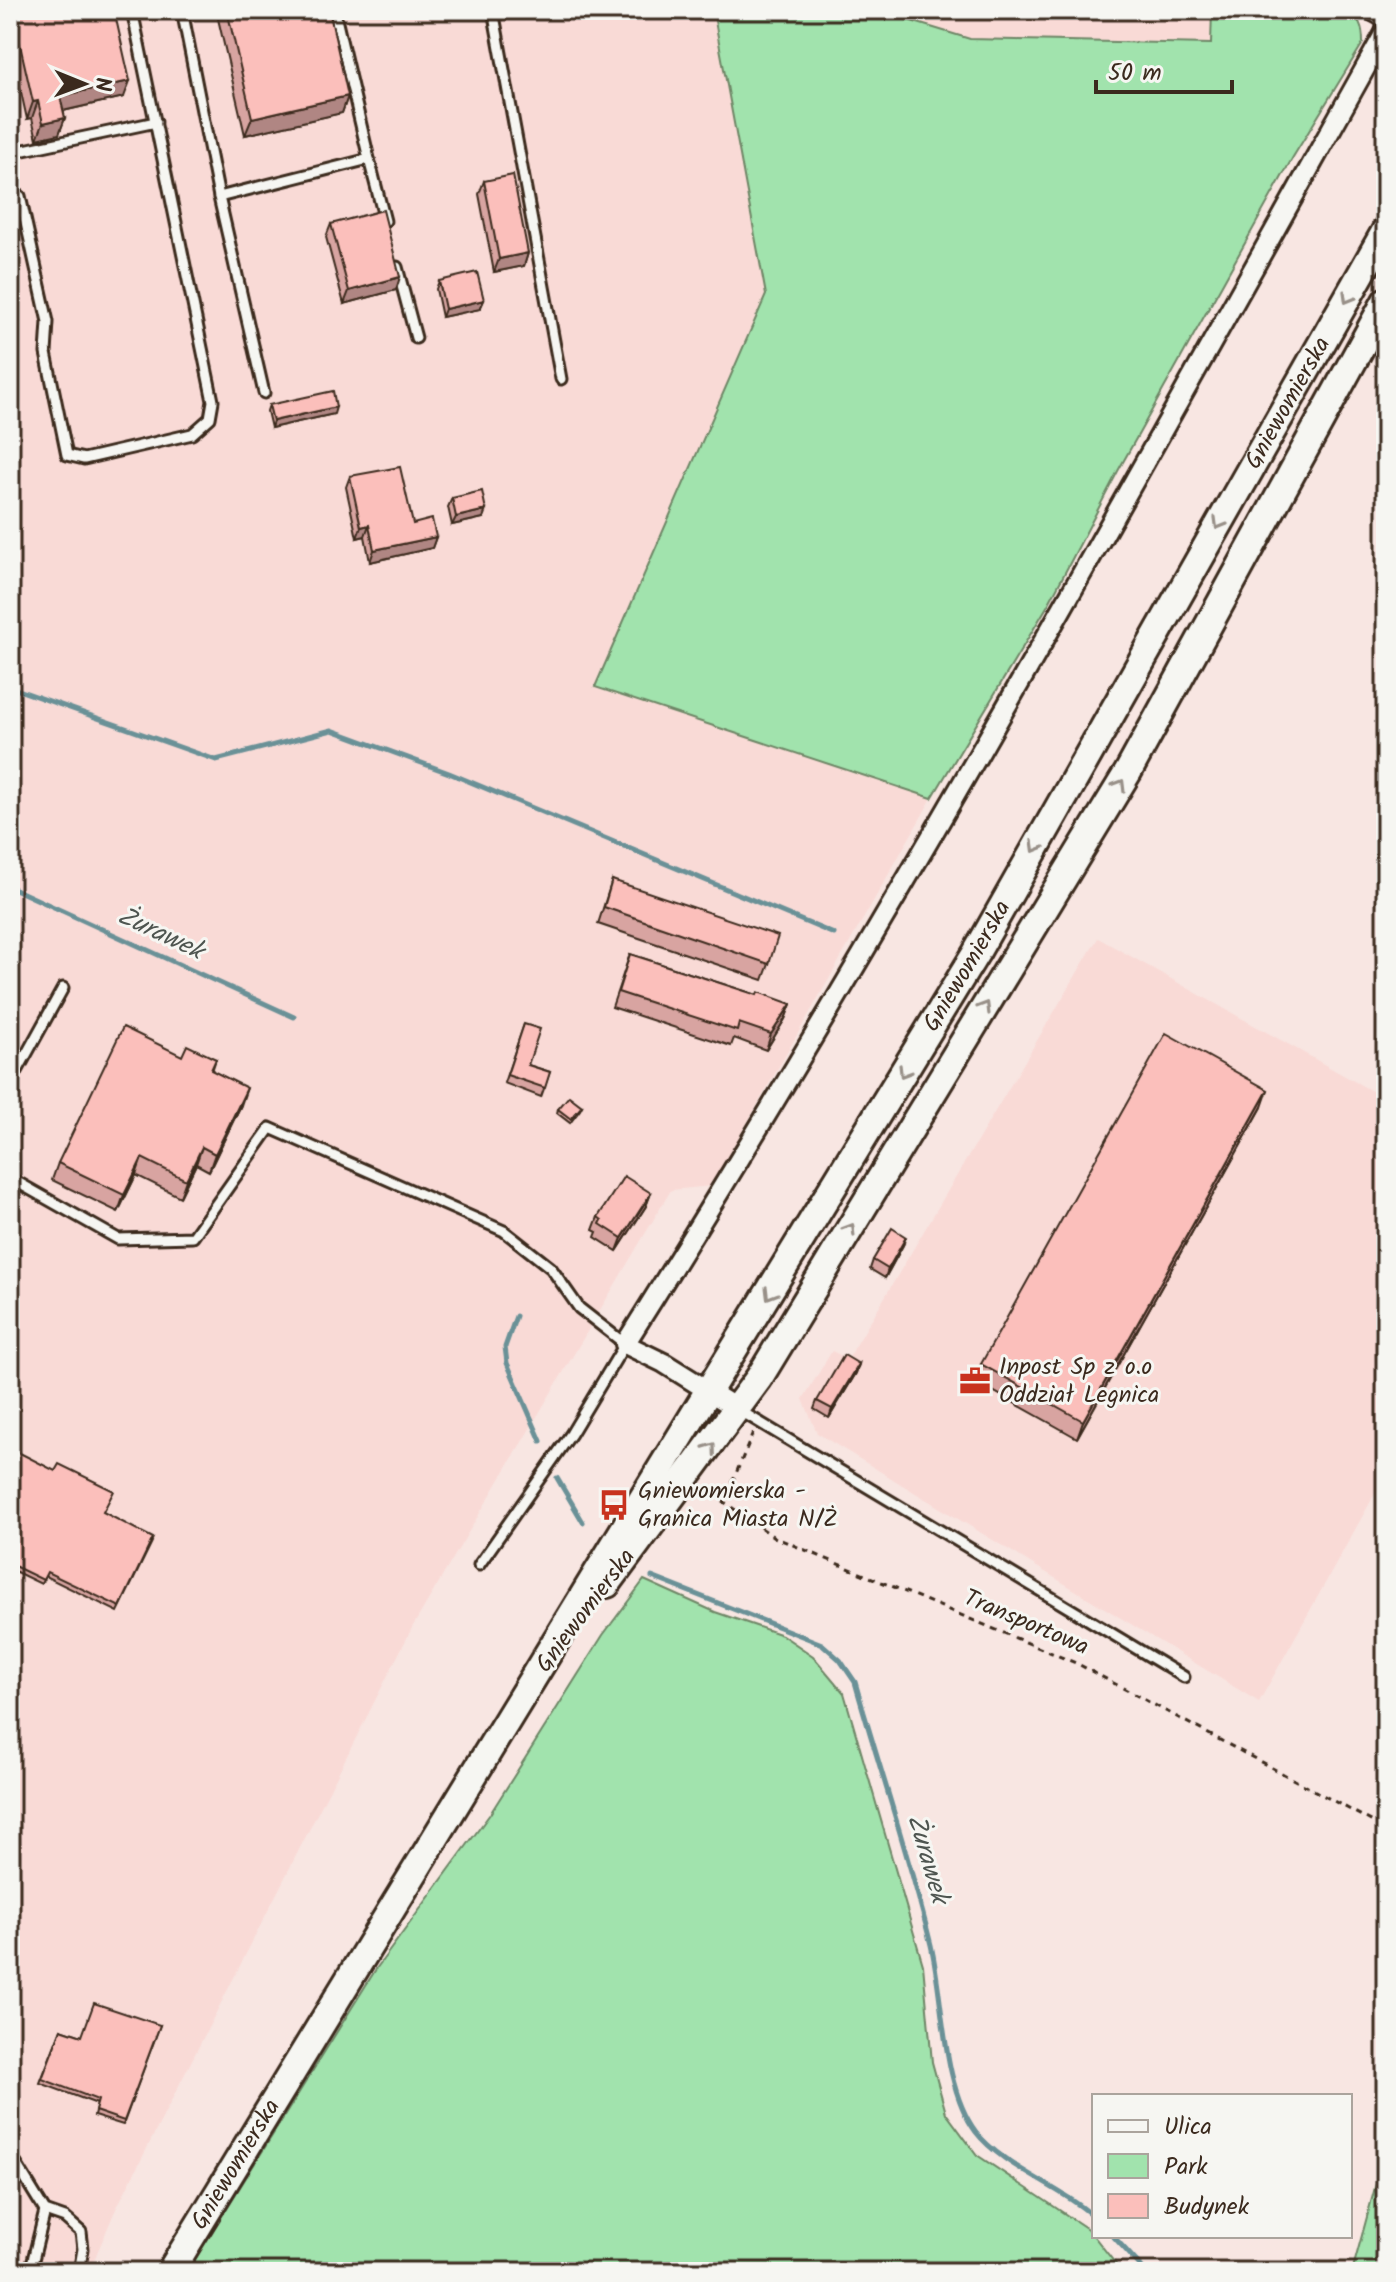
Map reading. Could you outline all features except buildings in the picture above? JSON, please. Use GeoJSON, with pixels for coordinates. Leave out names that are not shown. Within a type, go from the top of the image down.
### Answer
{"type":"FeatureCollection","features":[{"type":"Feature","properties":{"kind":"street"},"geometry":{"type":"LineString","coordinates":[[1371,10],[1386,18]]}},
{"type":"Feature","properties":{"kind":"street"},"geometry":{"type":"LineString","coordinates":[[748,1416],[712,1391],[625,1344],[761,1129],[987,746],[1386,31]]}},
{"type":"Feature","properties":{"kind":"street","name":"Gniewomierska"},"geometry":{"type":"LineString","coordinates":[[170,2272],[712,1391],[976,953],[1386,230]]}},
{"type":"Feature","properties":{"kind":"street","name":"Gniewomierska"},"geometry":{"type":"LineString","coordinates":[[527,1688],[748,1416],[1128,772],[1386,301]]}},
{"type":"Feature","properties":{"kind":"lane"},"geometry":{"type":"LineString","coordinates":[[20,196],[48,322],[46,353],[67,455],[84,459],[192,434],[210,418],[213,401],[132,10]]}},
{"type":"Feature","properties":{"kind":"lane"},"geometry":{"type":"LineString","coordinates":[[182,10],[219,197],[264,393]]}},
{"type":"Feature","properties":{"kind":"lane"},"geometry":{"type":"LineString","coordinates":[[334,10],[389,234]]}},
{"type":"Feature","properties":{"kind":"lane"},"geometry":{"type":"LineString","coordinates":[[493,10],[561,379]]}},
{"type":"Feature","properties":{"kind":"lane"},"geometry":{"type":"LineString","coordinates":[[24,150],[156,122]]}},
{"type":"Feature","properties":{"kind":"lane"},"geometry":{"type":"LineString","coordinates":[[219,197],[369,159]]}},
{"type":"Feature","properties":{"kind":"lane"},"geometry":{"type":"LineString","coordinates":[[393,249],[416,338]]}},
{"type":"Feature","properties":{"kind":"lane"},"geometry":{"type":"LineString","coordinates":[[10,1084],[63,988]]}},
{"type":"Feature","properties":{"kind":"lane"},"geometry":{"type":"LineString","coordinates":[[10,1178],[118,1239],[193,1237],[270,1128],[504,1231],[551,1268],[579,1308],[625,1344],[571,1434],[479,1565]]}},
{"type":"Feature","properties":{"kind":"lane"},"geometry":{"type":"LineString","coordinates":[[748,1416],[1184,1677]]}},
{"type":"Feature","properties":{"kind":"lane"},"geometry":{"type":"LineString","coordinates":[[10,2154],[45,2211],[65,2218],[81,2232],[83,2249],[79,2272]]}},
{"type":"Feature","properties":{"kind":"lane"},"geometry":{"type":"LineString","coordinates":[[30,2272],[45,2211]]}},
{"type":"Feature","properties":{"kind":"path","name":"Transportowa"},"geometry":{"type":"LineString","coordinates":[[748,1416],[724,1502],[774,1537],[1078,1664],[1386,1829]]}},
{"type":"Feature","properties":{"kind":"shaded area"},"geometry":{"type":"Polygon","coordinates":[[[10,10],[713,10],[766,295],[595,687],[932,798],[711,1186],[671,1190],[413,1626],[114,2213],[89,2272],[10,2272],[10,10]]]}},
{"type":"Feature","properties":{"kind":"shaded area"},"geometry":{"type":"Polygon","coordinates":[[[875,10],[1212,10],[1212,44],[970,39],[875,10]]]}},
{"type":"Feature","properties":{"kind":"shaded area"},"geometry":{"type":"Polygon","coordinates":[[[1098,938],[1386,1099],[1386,1474],[1259,1702],[817,1433],[803,1399],[832,1351],[848,1359],[1098,938]]]}},
{"type":"Feature","properties":{"kind":"green space"},"geometry":{"type":"Polygon","coordinates":[[[713,10],[875,10],[970,39],[1211,44],[1212,10],[1345,10],[1357,19],[1361,27],[1363,43],[1293,157],[1118,471],[1048,605],[932,798],[595,687],[766,295],[713,10]]]}},
{"type":"Feature","properties":{"kind":"green space"},"geometry":{"type":"Polygon","coordinates":[[[644,1580],[715,1612],[782,1635],[813,1656],[844,1693],[923,1965],[932,2062],[946,2113],[977,2155],[1089,2230],[1092,2238],[1095,2238],[1122,2272],[187,2272],[376,1969],[490,1814],[603,1635],[644,1580]]]}},
{"type":"Feature","properties":{"kind":"green space"},"geometry":{"type":"Polygon","coordinates":[[[1386,2147],[1386,2272],[1352,2272],[1386,2147]]]}},
{"type":"Feature","properties":{"kind":"waterway"},"geometry":{"type":"LineString","coordinates":[[10,687],[216,760],[332,730],[449,773],[834,934]]}},
{"type":"Feature","properties":{"kind":"waterway","name":"Żurawek"},"geometry":{"type":"LineString","coordinates":[[10,887],[294,1017]]}},
{"type":"Feature","properties":{"kind":"waterway","name":"Żurawek"},"geometry":{"type":"LineString","coordinates":[[516,1316],[505,1347],[507,1363],[541,1441]]}},
{"type":"Feature","properties":{"kind":"waterway","name":"Żurawek"},"geometry":{"type":"LineString","coordinates":[[557,1478],[583,1522]]}},
{"type":"Feature","properties":{"kind":"waterway","name":"Żurawek"},"geometry":{"type":"LineString","coordinates":[[652,1577],[822,1644],[840,1660],[855,1682],[913,1879],[931,1945],[950,2068],[965,2113],[976,2132],[1001,2156],[1092,2215]]}},
{"type":"Feature","properties":{"kind":"waterway","name":"Żurawek"},"geometry":{"type":"LineString","coordinates":[[1115,2238],[1146,2272]]}},
{"type":"Feature","properties":{"kind":"place","name":"Inpost Sp z o.o Oddział Legnica"},"geometry":{"type":"Point","coordinates":[975,1381]}},
{"type":"Feature","properties":{"kind":"place","name":"Gniewomierska - Granica Miasta N/Ż"},"geometry":{"type":"Point","coordinates":[614,1505]}}]}
